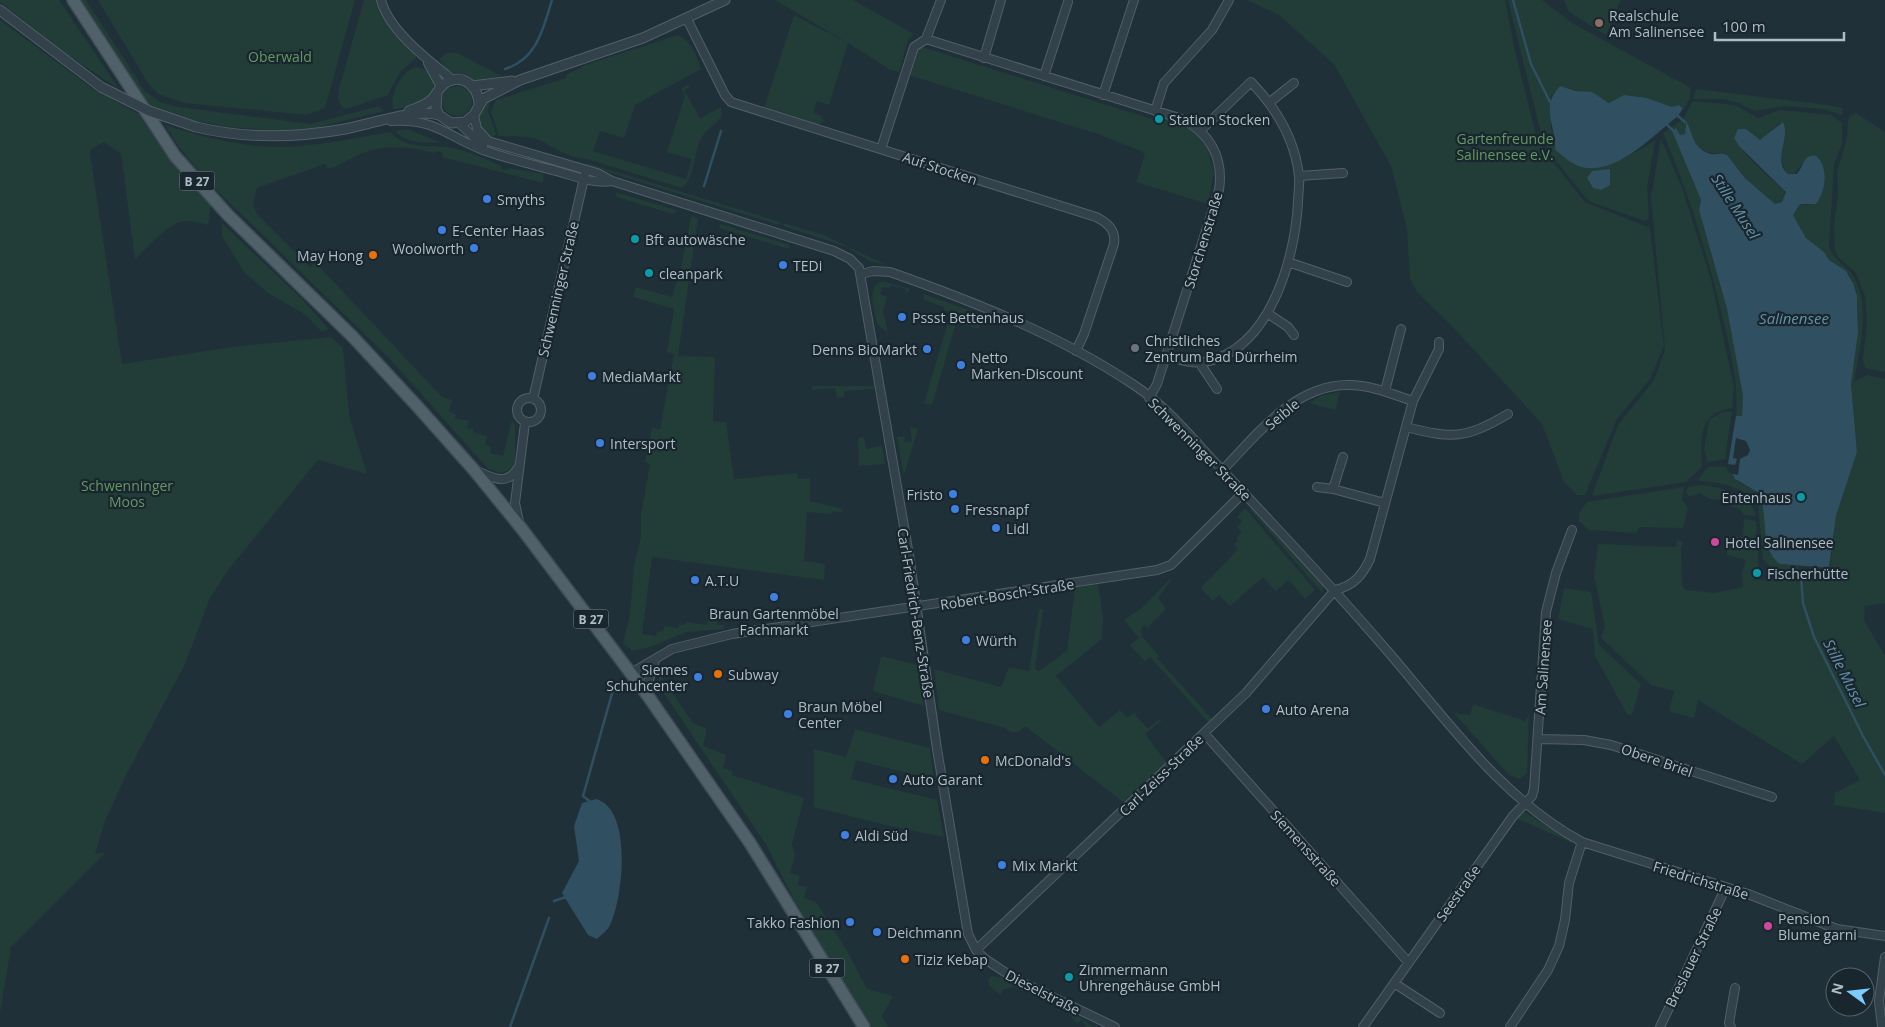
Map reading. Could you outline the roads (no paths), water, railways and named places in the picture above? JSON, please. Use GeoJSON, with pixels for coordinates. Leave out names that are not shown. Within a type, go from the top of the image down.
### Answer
{"type":"FeatureCollection","features":[{"type":"Feature","properties":{"kind":"main road","name":"B 27"},"geometry":{"type":"LineString","coordinates":[[73,0],[175,156],[228,215],[352,336],[474,470],[522,529],[648,696],[750,843],[864,1027]]}},
{"type":"Feature","properties":{"kind":"street"},"geometry":{"type":"LineString","coordinates":[[381,0],[394,24],[426,59],[453,80],[467,82],[477,91],[479,105]]}},
{"type":"Feature","properties":{"kind":"street"},"geometry":{"type":"LineString","coordinates":[[426,59],[439,90],[436,108],[439,114],[445,120],[459,123],[470,119],[483,99],[520,80],[643,38],[687,20],[725,0]]}},
{"type":"Feature","properties":{"kind":"street"},"geometry":{"type":"LineString","coordinates":[[984,58],[1001,0]]}},
{"type":"Feature","properties":{"kind":"street"},"geometry":{"type":"LineString","coordinates":[[1103,95],[1134,0]]}},
{"type":"Feature","properties":{"kind":"street"},"geometry":{"type":"LineString","coordinates":[[1155,111],[1164,83],[1212,30],[1229,0]]}},
{"type":"Feature","properties":{"kind":"street"},"geometry":{"type":"LineString","coordinates":[[881,149],[914,46],[926,39],[938,1]]}},
{"type":"Feature","properties":{"kind":"street"},"geometry":{"type":"LineString","coordinates":[[1044,76],[1068,2]]}},
{"type":"Feature","properties":{"kind":"street"},"geometry":{"type":"LineString","coordinates":[[0,10],[101,86],[149,111],[196,126],[244,135],[279,137],[384,121],[416,113],[439,114]]}},
{"type":"Feature","properties":{"kind":"street","name":"Auf Stocken"},"geometry":{"type":"LineString","coordinates":[[687,20],[716,78],[731,102],[1096,217],[1110,226],[1115,238],[1114,244],[1084,334],[1076,350]]}},
{"type":"Feature","properties":{"kind":"street","name":"Storchenstraße"},"geometry":{"type":"LineString","coordinates":[[926,39],[1180,118],[1201,130],[1214,151],[1221,180],[1216,201],[1157,384],[1149,398]]}},
{"type":"Feature","properties":{"kind":"street"},"geometry":{"type":"LineString","coordinates":[[384,121],[424,105],[439,90],[453,80]]}},
{"type":"Feature","properties":{"kind":"street"},"geometry":{"type":"LineString","coordinates":[[472,86],[520,80]]}},
{"type":"Feature","properties":{"kind":"street"},"geometry":{"type":"LineString","coordinates":[[1166,356],[1199,362],[1222,356],[1239,346],[1267,313],[1288,262],[1296,223],[1299,176],[1280,118],[1270,102],[1251,82],[1201,130]]}},
{"type":"Feature","properties":{"kind":"street"},"geometry":{"type":"LineString","coordinates":[[1270,102],[1294,83]]}},
{"type":"Feature","properties":{"kind":"street"},"geometry":{"type":"LineString","coordinates":[[474,115],[477,129],[488,141],[586,170],[612,181],[834,251],[850,259],[861,274]]}},
{"type":"Feature","properties":{"kind":"street"},"geometry":{"type":"LineString","coordinates":[[384,121],[411,120],[427,123],[495,154],[584,179],[603,182],[612,181]]}},
{"type":"Feature","properties":{"kind":"street"},"geometry":{"type":"LineString","coordinates":[[459,123],[476,141],[495,154]]}},
{"type":"Feature","properties":{"kind":"street","name":"Schwenninger Straße"},"geometry":{"type":"LineString","coordinates":[[525,422],[536,421],[541,415],[541,407],[533,398],[586,170]]}},
{"type":"Feature","properties":{"kind":"street"},"geometry":{"type":"LineString","coordinates":[[1299,176],[1344,173]]}},
{"type":"Feature","properties":{"kind":"street"},"geometry":{"type":"LineString","coordinates":[[1288,262],[1347,282]]}},
{"type":"Feature","properties":{"kind":"street","name":"Schwenninger Straße"},"geometry":{"type":"LineString","coordinates":[[861,274],[873,271],[890,272],[996,312],[1076,350],[1136,386],[1173,418],[1335,590],[1482,760],[1524,804]]}},
{"type":"Feature","properties":{"kind":"street","name":"Carl-Friedrich-Benz-Straße"},"geometry":{"type":"LineString","coordinates":[[861,274],[917,607],[963,916],[968,934],[976,950]]}},
{"type":"Feature","properties":{"kind":"street"},"geometry":{"type":"LineString","coordinates":[[1267,313],[1288,327],[1294,335]]}},
{"type":"Feature","properties":{"kind":"street"},"geometry":{"type":"LineString","coordinates":[[1385,391],[1401,329]]}},
{"type":"Feature","properties":{"kind":"street"},"geometry":{"type":"LineString","coordinates":[[1335,590],[1351,584],[1365,569],[1413,401],[1439,349],[1439,342]]}},
{"type":"Feature","properties":{"kind":"street"},"geometry":{"type":"LineString","coordinates":[[1199,362],[1217,389]]}},
{"type":"Feature","properties":{"kind":"street","name":"Seible"},"geometry":{"type":"LineString","coordinates":[[1222,471],[1279,414],[1309,393],[1338,385],[1363,386],[1385,391],[1413,401]]}},
{"type":"Feature","properties":{"kind":"street"},"geometry":{"type":"LineString","coordinates":[[522,529],[515,508],[525,422],[519,418],[517,408],[522,400],[533,398]]}},
{"type":"Feature","properties":{"kind":"street"},"geometry":{"type":"LineString","coordinates":[[1406,427],[1439,436],[1461,436],[1484,428],[1508,414]]}},
{"type":"Feature","properties":{"kind":"street"},"geometry":{"type":"LineString","coordinates":[[1333,488],[1343,457]]}},
{"type":"Feature","properties":{"kind":"street"},"geometry":{"type":"LineString","coordinates":[[474,470],[498,479],[506,479],[512,477],[520,465]]}},
{"type":"Feature","properties":{"kind":"street"},"geometry":{"type":"LineString","coordinates":[[1317,487],[1333,488],[1385,503]]}},
{"type":"Feature","properties":{"kind":"street","name":"Robert-Bosch-Straße"},"geometry":{"type":"LineString","coordinates":[[631,673],[672,649],[723,636],[1157,570],[1170,565],[1244,492]]}},
{"type":"Feature","properties":{"kind":"street","name":"Am Salinensee"},"geometry":{"type":"LineString","coordinates":[[1524,804],[1532,796],[1534,788],[1546,612],[1556,573],[1572,530]]}},
{"type":"Feature","properties":{"kind":"street","name":"Carl-Zeiss-Straße"},"geometry":{"type":"LineString","coordinates":[[976,950],[1246,693],[1335,590]]}},
{"type":"Feature","properties":{"kind":"street"},"geometry":{"type":"LineString","coordinates":[[648,696],[648,683],[655,660]]}},
{"type":"Feature","properties":{"kind":"street","name":"Siemensstraße"},"geometry":{"type":"LineString","coordinates":[[1204,733],[1408,962]]}},
{"type":"Feature","properties":{"kind":"street","name":"Obere Briel"},"geometry":{"type":"LineString","coordinates":[[1538,739],[1584,740],[1611,745],[1772,798]]}},
{"type":"Feature","properties":{"kind":"street","name":"Friedrichstraße"},"geometry":{"type":"LineString","coordinates":[[1524,804],[1582,842],[1726,887],[1838,929],[1885,936]]}},
{"type":"Feature","properties":{"kind":"street","name":"Seestraße"},"geometry":{"type":"LineString","coordinates":[[1363,1027],[1513,816],[1524,804]]}},
{"type":"Feature","properties":{"kind":"street"},"geometry":{"type":"LineString","coordinates":[[1510,1027],[1548,970],[1559,946],[1565,920],[1569,883],[1582,842]]}},
{"type":"Feature","properties":{"kind":"street","name":"Breslauer Straße"},"geometry":{"type":"LineString","coordinates":[[1660,1027],[1726,887]]}},
{"type":"Feature","properties":{"kind":"street","name":"Dieselstraße"},"geometry":{"type":"LineString","coordinates":[[976,950],[985,959],[1017,980],[1115,1027]]}},
{"type":"Feature","properties":{"kind":"street"},"geometry":{"type":"LineString","coordinates":[[1882,1027],[1878,1001],[1885,957]]}},
{"type":"Feature","properties":{"kind":"street"},"geometry":{"type":"LineString","coordinates":[[1394,983],[1440,1013]]}},
{"type":"Feature","properties":{"kind":"street"},"geometry":{"type":"LineString","coordinates":[[1731,1027],[1729,1023],[1735,988]]}},
{"type":"Feature","properties":{"kind":"water"},"geometry":{"type":"Polygon","coordinates":[[[1560,86],[1576,91],[1592,92],[1609,103],[1624,95],[1647,98],[1672,107],[1679,105],[1683,108],[1678,116],[1646,143],[1621,160],[1608,166],[1581,167],[1555,150],[1550,110],[1554,94],[1560,86]]]}},
{"type":"Feature","properties":{"kind":"water","name":"Salinensee"},"geometry":{"type":"Polygon","coordinates":[[[1686,121],[1699,147],[1710,154],[1727,155],[1745,178],[1775,204],[1782,202],[1786,192],[1739,146],[1734,138],[1738,129],[1746,129],[1760,140],[1783,122],[1785,135],[1781,156],[1784,169],[1788,174],[1797,174],[1806,159],[1812,156],[1816,156],[1823,166],[1824,186],[1816,204],[1800,204],[1793,215],[1806,238],[1824,252],[1829,260],[1846,271],[1853,283],[1857,296],[1858,333],[1851,384],[1857,452],[1836,516],[1829,568],[1780,564],[1773,558],[1767,541],[1764,512],[1759,493],[1735,479],[1728,464],[1736,416],[1742,416],[1743,396],[1727,309],[1699,210],[1701,200],[1672,131],[1676,128],[1680,135],[1685,134],[1686,121]]]}},
{"type":"Feature","properties":{"kind":"water"},"geometry":{"type":"Polygon","coordinates":[[[1610,169],[1610,185],[1601,190],[1593,188],[1587,178],[1592,171],[1610,169]]]}},
{"type":"Feature","properties":{"kind":"water"},"geometry":{"type":"Polygon","coordinates":[[[596,799],[608,806],[616,819],[622,856],[615,913],[609,927],[597,939],[588,935],[562,893],[579,861],[574,826],[582,803],[596,799]]]}},
{"type":"Feature","properties":{"kind":"waterway"},"geometry":{"type":"LineString","coordinates":[[505,69],[525,58],[532,50],[542,32],[552,0]]}},
{"type":"Feature","properties":{"kind":"waterway","name":"Stille Musel"},"geometry":{"type":"LineString","coordinates":[[1513,0],[1531,64],[1550,102],[1553,103]]}},
{"type":"Feature","properties":{"kind":"waterway","name":"Stille Musel"},"geometry":{"type":"LineString","coordinates":[[1678,116],[1685,122]]}},
{"type":"Feature","properties":{"kind":"waterway","name":"Stille Musel"},"geometry":{"type":"LineString","coordinates":[[1666,124],[1675,132]]}},
{"type":"Feature","properties":{"kind":"waterway"},"geometry":{"type":"LineString","coordinates":[[704,186],[721,131]]}},
{"type":"Feature","properties":{"kind":"waterway","name":"Stille Musel"},"geometry":{"type":"LineString","coordinates":[[1801,577],[1803,603],[1814,637],[1863,736],[1885,775]]}},
{"type":"Feature","properties":{"kind":"waterway"},"geometry":{"type":"LineString","coordinates":[[592,803],[583,796],[615,683]]}},
{"type":"Feature","properties":{"kind":"waterway"},"geometry":{"type":"LineString","coordinates":[[554,901],[566,897]]}},
{"type":"Feature","properties":{"kind":"waterway"},"geometry":{"type":"LineString","coordinates":[[510,1027],[549,918]]}},
{"type":"Feature","properties":{"kind":"place","name":"Realschule Am Salinensee"},"geometry":{"type":"Point","coordinates":[1599,23]}},
{"type":"Feature","properties":{"kind":"place","name":"Station Stocken"},"geometry":{"type":"Point","coordinates":[1159,119]}},
{"type":"Feature","properties":{"kind":"place","name":"Smyths"},"geometry":{"type":"Point","coordinates":[487,199]}},
{"type":"Feature","properties":{"kind":"place","name":"E-Center Haas"},"geometry":{"type":"Point","coordinates":[442,230]}},
{"type":"Feature","properties":{"kind":"place","name":"Bft autowäsche"},"geometry":{"type":"Point","coordinates":[635,239]}},
{"type":"Feature","properties":{"kind":"place","name":"Woolworth"},"geometry":{"type":"Point","coordinates":[474,248]}},
{"type":"Feature","properties":{"kind":"place","name":"May Hong"},"geometry":{"type":"Point","coordinates":[373,255]}},
{"type":"Feature","properties":{"kind":"place","name":"TEDi"},"geometry":{"type":"Point","coordinates":[783,265]}},
{"type":"Feature","properties":{"kind":"place","name":"cleanpark"},"geometry":{"type":"Point","coordinates":[649,273]}},
{"type":"Feature","properties":{"kind":"place","name":"Pssst Bettenhaus"},"geometry":{"type":"Point","coordinates":[902,317]}},
{"type":"Feature","properties":{"kind":"place","name":"Christliches Zentrum Bad Dürrheim"},"geometry":{"type":"Point","coordinates":[1135,348]}},
{"type":"Feature","properties":{"kind":"place","name":"Denns BioMarkt"},"geometry":{"type":"Point","coordinates":[927,349]}},
{"type":"Feature","properties":{"kind":"place","name":"Netto Marken-Discount"},"geometry":{"type":"Point","coordinates":[961,365]}},
{"type":"Feature","properties":{"kind":"place","name":"MediaMarkt"},"geometry":{"type":"Point","coordinates":[592,376]}},
{"type":"Feature","properties":{"kind":"place","name":"Intersport"},"geometry":{"type":"Point","coordinates":[600,443]}},
{"type":"Feature","properties":{"kind":"place","name":"Fristo"},"geometry":{"type":"Point","coordinates":[953,494]}},
{"type":"Feature","properties":{"kind":"place","name":"Entenhaus"},"geometry":{"type":"Point","coordinates":[1801,497]}},
{"type":"Feature","properties":{"kind":"place","name":"Fressnapf"},"geometry":{"type":"Point","coordinates":[955,509]}},
{"type":"Feature","properties":{"kind":"place","name":"Lidl"},"geometry":{"type":"Point","coordinates":[996,528]}},
{"type":"Feature","properties":{"kind":"place","name":"Hotel Salinensee"},"geometry":{"type":"Point","coordinates":[1715,542]}},
{"type":"Feature","properties":{"kind":"place","name":"Fischerhütte"},"geometry":{"type":"Point","coordinates":[1757,573]}},
{"type":"Feature","properties":{"kind":"place","name":"A.T.U"},"geometry":{"type":"Point","coordinates":[695,580]}},
{"type":"Feature","properties":{"kind":"place","name":"Braun Gartenmöbel Fachmarkt"},"geometry":{"type":"Point","coordinates":[774,597]}},
{"type":"Feature","properties":{"kind":"place","name":"Würth"},"geometry":{"type":"Point","coordinates":[966,640]}},
{"type":"Feature","properties":{"kind":"place","name":"Subway"},"geometry":{"type":"Point","coordinates":[718,674]}},
{"type":"Feature","properties":{"kind":"place","name":"Siemes Schuhcenter"},"geometry":{"type":"Point","coordinates":[698,677]}},
{"type":"Feature","properties":{"kind":"place","name":"Auto Arena"},"geometry":{"type":"Point","coordinates":[1266,709]}},
{"type":"Feature","properties":{"kind":"place","name":"Braun Möbel Center"},"geometry":{"type":"Point","coordinates":[788,714]}},
{"type":"Feature","properties":{"kind":"place","name":"McDonald's"},"geometry":{"type":"Point","coordinates":[985,760]}},
{"type":"Feature","properties":{"kind":"place","name":"Auto Garant"},"geometry":{"type":"Point","coordinates":[893,779]}},
{"type":"Feature","properties":{"kind":"place","name":"Aldi Süd"},"geometry":{"type":"Point","coordinates":[845,835]}},
{"type":"Feature","properties":{"kind":"place","name":"Mix Markt"},"geometry":{"type":"Point","coordinates":[1002,865]}},
{"type":"Feature","properties":{"kind":"place","name":"Takko Fashion"},"geometry":{"type":"Point","coordinates":[850,922]}},
{"type":"Feature","properties":{"kind":"place","name":"Pension Blume garni"},"geometry":{"type":"Point","coordinates":[1768,926]}},
{"type":"Feature","properties":{"kind":"place","name":"Deichmann"},"geometry":{"type":"Point","coordinates":[877,932]}},
{"type":"Feature","properties":{"kind":"place","name":"Tiziz Kebap"},"geometry":{"type":"Point","coordinates":[905,959]}},
{"type":"Feature","properties":{"kind":"place","name":"Zimmermann Uhrengehäuse GmbH"},"geometry":{"type":"Point","coordinates":[1069,977]}},
{"type":"Feature","properties":{"kind":"park label","name":"Oberwald"},"geometry":{"type":"Point","coordinates":[280,56]}},
{"type":"Feature","properties":{"kind":"park label","name":"Gartenfreunde Salinensee e.V."},"geometry":{"type":"Point","coordinates":[1505,146]}},
{"type":"Feature","properties":{"kind":"park label","name":"Schwenninger Moos"},"geometry":{"type":"Point","coordinates":[127,494]}}]}
